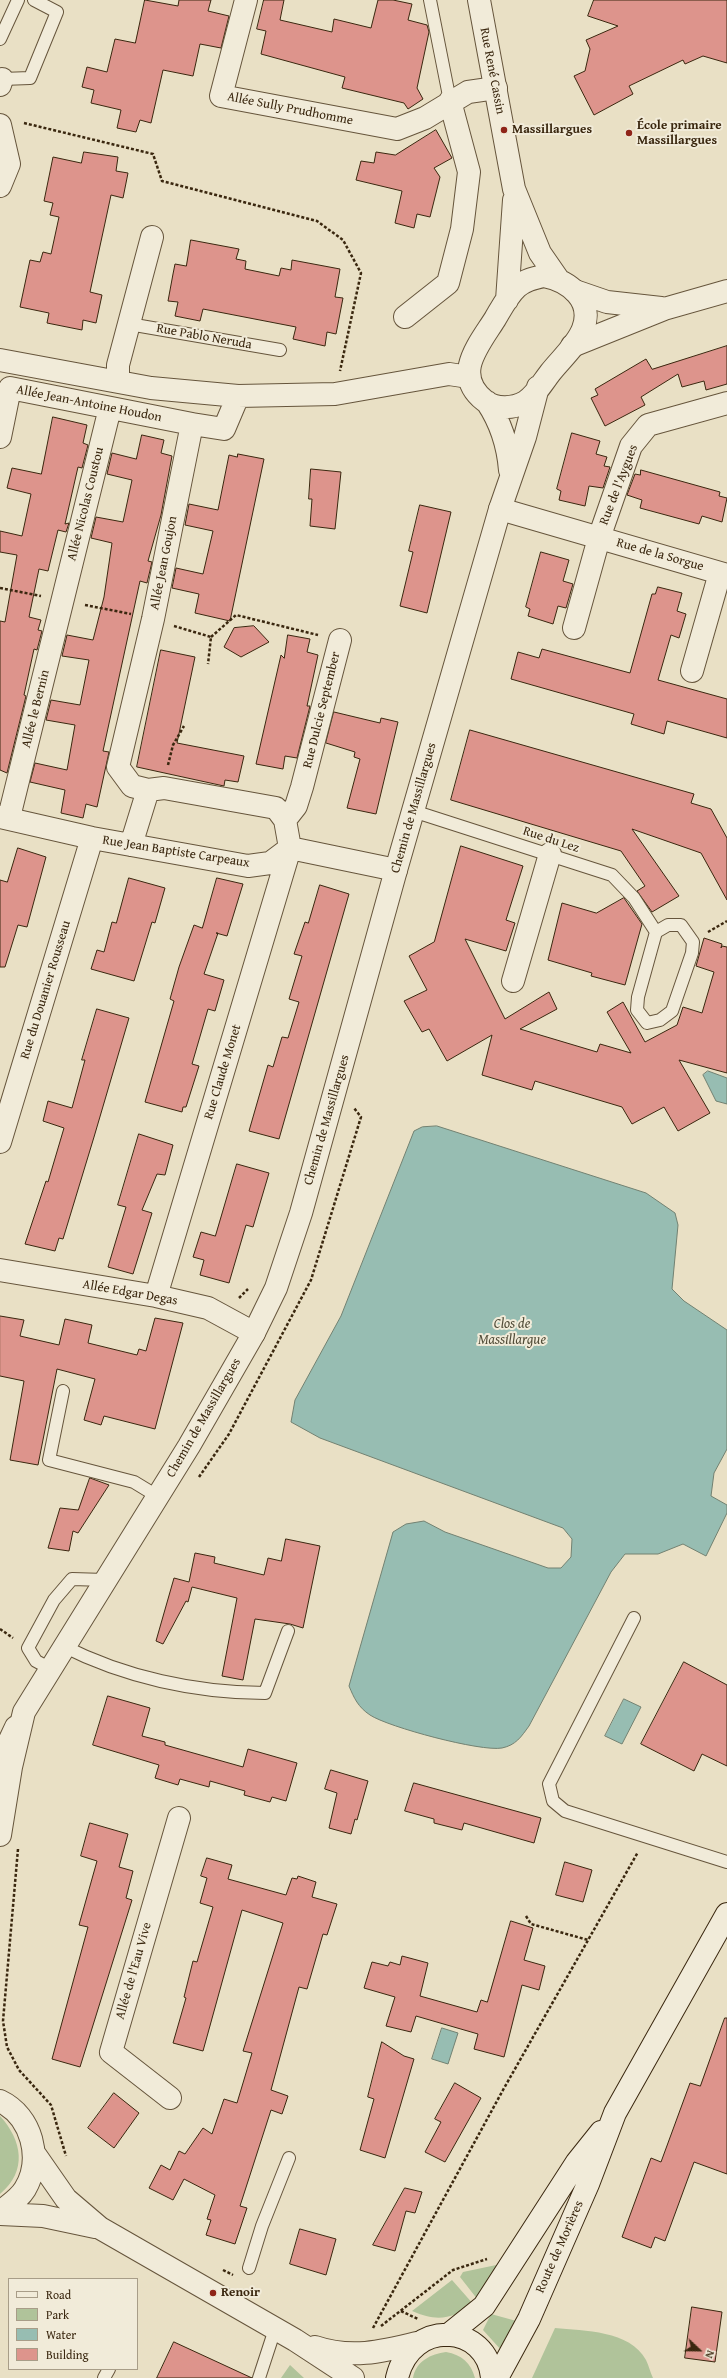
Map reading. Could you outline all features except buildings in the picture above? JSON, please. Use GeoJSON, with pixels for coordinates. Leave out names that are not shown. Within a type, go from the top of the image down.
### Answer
{"type":"FeatureCollection","features":[{"type":"Feature","properties":{"kind":"street","name":"Allée Sully Prudhomme"},"geometry":{"type":"LineString","coordinates":[[246,0],[221,96],[397,129],[425,118],[450,101],[468,92],[496,88]]}},
{"type":"Feature","properties":{"kind":"street","name":"Rue René Cassin"},"geometry":{"type":"LineString","coordinates":[[479,0],[514,189],[513,234],[507,300]]}},
{"type":"Feature","properties":{"kind":"street"},"geometry":{"type":"LineString","coordinates":[[405,316],[448,283],[462,229],[469,172],[450,101]]}},
{"type":"Feature","properties":{"kind":"street"},"geometry":{"type":"LineString","coordinates":[[0,125],[9,164],[0,186]]}},
{"type":"Feature","properties":{"kind":"street","name":"Rue René Cassin"},"geometry":{"type":"LineString","coordinates":[[514,189],[540,253],[567,285]]}},
{"type":"Feature","properties":{"kind":"street"},"geometry":{"type":"LineString","coordinates":[[118,382],[118,364],[152,237]]}},
{"type":"Feature","properties":{"kind":"street"},"geometry":{"type":"LineString","coordinates":[[567,285],[582,300],[584,313],[583,328],[572,346],[526,402],[515,406],[501,407],[486,402],[476,393],[469,377],[470,360],[507,300],[516,288],[529,279],[544,276],[567,285],[607,302],[664,309]]}},
{"type":"Feature","properties":{"kind":"street"},"geometry":{"type":"LineString","coordinates":[[572,346],[664,309],[727,291]]}},
{"type":"Feature","properties":{"kind":"street"},"geometry":{"type":"LineString","coordinates":[[0,360],[151,388],[238,396],[335,394],[448,374],[469,377]]}},
{"type":"Feature","properties":{"kind":"street","name":"Chemin de Massillargues"},"geometry":{"type":"LineString","coordinates":[[0,1761],[6,1737],[24,1712],[49,1668],[189,1446],[254,1333],[276,1288],[301,1213],[396,870],[500,509],[525,437],[538,387]]}},
{"type":"Feature","properties":{"kind":"street","name":"Allée Jean-Antoine Houdon"},"geometry":{"type":"LineString","coordinates":[[0,437],[10,388],[192,424]]}},
{"type":"Feature","properties":{"kind":"street"},"geometry":{"type":"LineString","coordinates":[[192,424],[224,429],[238,396]]}},
{"type":"Feature","properties":{"kind":"street","name":"Chemin de Massillargues"},"geometry":{"type":"LineString","coordinates":[[486,402],[496,416],[504,438],[508,452],[510,477]]}},
{"type":"Feature","properties":{"kind":"street","name":"Rue de l'Aygues"},"geometry":{"type":"LineString","coordinates":[[574,628],[599,538],[631,446],[648,425],[727,403]]}},
{"type":"Feature","properties":{"kind":"street","name":"Allée Nicolas Coustou"},"geometry":{"type":"LineString","coordinates":[[63,600],[110,408]]}},
{"type":"Feature","properties":{"kind":"street","name":"Allée Jean Goujon"},"geometry":{"type":"LineString","coordinates":[[156,789],[132,786],[118,767],[153,619],[192,424]]}},
{"type":"Feature","properties":{"kind":"street","name":"Rue de la Sorgue"},"geometry":{"type":"LineString","coordinates":[[500,509],[724,574]]}},
{"type":"Feature","properties":{"kind":"street"},"geometry":{"type":"LineString","coordinates":[[692,671],[724,574]]}},
{"type":"Feature","properties":{"kind":"street","name":"Allée le Bernin"},"geometry":{"type":"LineString","coordinates":[[4,817],[63,600]]}},
{"type":"Feature","properties":{"kind":"street","name":"Rue Dulcie September"},"geometry":{"type":"LineString","coordinates":[[285,820],[296,806],[302,787],[340,640]]}},
{"type":"Feature","properties":{"kind":"street"},"geometry":{"type":"LineString","coordinates":[[131,845],[156,789],[276,808],[285,820],[290,848],[396,870]]}},
{"type":"Feature","properties":{"kind":"street","name":"Rue Jean Baptiste Carpeaux"},"geometry":{"type":"LineString","coordinates":[[4,817],[92,838],[248,866],[270,863],[290,848]]}},
{"type":"Feature","properties":{"kind":"street","name":"Rue du Douanier Rousseau"},"geometry":{"type":"LineString","coordinates":[[0,1142],[92,838]]}},
{"type":"Feature","properties":{"kind":"street","name":"Rue Claude Monet"},"geometry":{"type":"LineString","coordinates":[[156,1296],[290,848]]}},
{"type":"Feature","properties":{"kind":"street"},"geometry":{"type":"LineString","coordinates":[[513,981],[550,854]]}},
{"type":"Feature","properties":{"kind":"street","name":"Allée Edgar Degas"},"geometry":{"type":"LineString","coordinates":[[0,1270],[156,1296],[208,1308],[254,1333]]}},
{"type":"Feature","properties":{"kind":"street","name":"Chemin de Massillargues"},"geometry":{"type":"LineString","coordinates":[[0,1835],[11,1767],[24,1712]]}},
{"type":"Feature","properties":{"kind":"street","name":"Allée de l'Eau Vive"},"geometry":{"type":"LineString","coordinates":[[170,2098],[111,2052],[179,1818]]}},
{"type":"Feature","properties":{"kind":"street","name":"Route de Morières"},"geometry":{"type":"LineString","coordinates":[[448,2335],[484,2306],[577,2162],[615,2113],[727,1914]]}},
{"type":"Feature","properties":{"kind":"street"},"geometry":{"type":"LineString","coordinates":[[0,2213],[13,2203],[25,2189],[32,2172],[34,2153],[30,2135],[24,2123],[2,2099]]}},
{"type":"Feature","properties":{"kind":"street","name":"Route de Morières"},"geometry":{"type":"LineString","coordinates":[[497,2378],[529,2319],[588,2184],[615,2113]]}},
{"type":"Feature","properties":{"kind":"street"},"geometry":{"type":"LineString","coordinates":[[34,2153],[66,2199],[100,2228],[275,2328],[353,2378]]}},
{"type":"Feature","properties":{"kind":"street"},"geometry":{"type":"LineString","coordinates":[[0,2213],[43,2216],[100,2228]]}},
{"type":"Feature","properties":{"kind":"street"},"geometry":{"type":"LineString","coordinates":[[294,2340],[331,2352],[356,2354],[375,2353],[417,2343],[432,2336],[448,2335],[463,2338],[476,2346],[486,2358],[492,2378]]}},
{"type":"Feature","properties":{"kind":"street"},"geometry":{"type":"LineString","coordinates":[[397,2378],[400,2365],[407,2353],[417,2343]]}},
{"type":"Feature","properties":{"kind":"lane"},"geometry":{"type":"LineString","coordinates":[[0,39],[18,0]]}},
{"type":"Feature","properties":{"kind":"lane"},"geometry":{"type":"LineString","coordinates":[[1,79],[30,78],[57,12],[34,0]]}},
{"type":"Feature","properties":{"kind":"lane"},"geometry":{"type":"LineString","coordinates":[[430,0],[450,101]]}},
{"type":"Feature","properties":{"kind":"lane","name":"Rue Pablo Neruda"},"geometry":{"type":"LineString","coordinates":[[129,324],[280,350]]}},
{"type":"Feature","properties":{"kind":"lane","name":"Rue du Lez"},"geometry":{"type":"LineString","coordinates":[[413,811],[612,875],[634,898],[656,932]]}},
{"type":"Feature","properties":{"kind":"lane"},"geometry":{"type":"LineString","coordinates":[[668,925],[681,925],[693,942],[692,953],[672,1011],[660,1020],[647,1023],[638,1010],[638,997],[656,932],[668,925]]}},
{"type":"Feature","properties":{"kind":"lane"},"geometry":{"type":"LineString","coordinates":[[63,1391],[49,1460],[134,1482],[158,1496]]}},
{"type":"Feature","properties":{"kind":"lane"},"geometry":{"type":"LineString","coordinates":[[49,1668],[36,1661],[28,1648],[54,1600],[72,1578],[105,1580]]}},
{"type":"Feature","properties":{"kind":"lane"},"geometry":{"type":"LineString","coordinates":[[634,1618],[549,1784],[553,1801],[565,1811],[727,1862]]}},
{"type":"Feature","properties":{"kind":"lane"},"geometry":{"type":"LineString","coordinates":[[63,1646],[85,1657],[144,1676],[228,1693],[265,1693],[288,1631]]}},
{"type":"Feature","properties":{"kind":"lane"},"geometry":{"type":"LineString","coordinates":[[249,2268],[262,2226],[289,2158]]}},
{"type":"Feature","properties":{"kind":"lane"},"geometry":{"type":"LineString","coordinates":[[259,2378],[275,2328]]}},
{"type":"Feature","properties":{"kind":"path"},"geometry":{"type":"LineString","coordinates":[[23,122],[153,154],[162,181],[317,221],[343,240],[360,273],[335,394]]}},
{"type":"Feature","properties":{"kind":"path","name":"Rue Dulcie September"},"geometry":{"type":"LineString","coordinates":[[211,637],[236,615],[340,640]]}},
{"type":"Feature","properties":{"kind":"path"},"geometry":{"type":"LineString","coordinates":[[153,619],[211,637],[208,664]]}},
{"type":"Feature","properties":{"kind":"path"},"geometry":{"type":"LineString","coordinates":[[156,789],[173,744],[184,726]]}},
{"type":"Feature","properties":{"kind":"path"},"geometry":{"type":"LineString","coordinates":[[517,2256],[496,2257],[453,2270],[386,2324],[372,2331],[503,2090],[647,1836]]}},
{"type":"Feature","properties":{"kind":"path"},"geometry":{"type":"LineString","coordinates":[[526,1916],[531,1924],[588,1940]]}},
{"type":"Feature","properties":{"kind":"path"},"geometry":{"type":"LineString","coordinates":[[60,2138],[68,2163]]}},
{"type":"Feature","properties":{"kind":"path"},"geometry":{"type":"LineString","coordinates":[[222,2269],[235,2276]]}},
{"type":"Feature","properties":{"kind":"green space"},"geometry":{"type":"Polygon","coordinates":[[[0,2116],[13,2135],[19,2155],[15,2175],[9,2185],[0,2194],[0,2116]]]}},
{"type":"Feature","properties":{"kind":"green space"},"geometry":{"type":"Polygon","coordinates":[[[501,2264],[478,2300],[460,2277],[463,2272],[501,2264]]]}},
{"type":"Feature","properties":{"kind":"green space"},"geometry":{"type":"Polygon","coordinates":[[[452,2280],[474,2305],[451,2316],[437,2318],[412,2311],[452,2280]]]}},
{"type":"Feature","properties":{"kind":"green space"},"geometry":{"type":"Polygon","coordinates":[[[491,2314],[520,2322],[502,2351],[483,2330],[491,2314]]]}},
{"type":"Feature","properties":{"kind":"green space"},"geometry":{"type":"Polygon","coordinates":[[[555,2328],[592,2332],[618,2337],[639,2350],[646,2360],[653,2378],[532,2378],[555,2328]]]}},
{"type":"Feature","properties":{"kind":"green space"},"geometry":{"type":"Polygon","coordinates":[[[446,2352],[457,2355],[465,2360],[471,2368],[475,2378],[413,2378],[417,2367],[425,2359],[446,2352]]]}},
{"type":"Feature","properties":{"kind":"green space"},"geometry":{"type":"Polygon","coordinates":[[[290,2365],[304,2378],[281,2378],[290,2365]]]}},
{"type":"Feature","properties":{"kind":"water"},"geometry":{"type":"Polygon","coordinates":[[[708,1071],[727,1078],[727,1104],[716,1101],[703,1075],[708,1071]]]}},
{"type":"Feature","properties":{"kind":"water","name":"Clos de Massillargue"},"geometry":{"type":"Polygon","coordinates":[[[437,1126],[646,1193],[675,1213],[678,1225],[672,1289],[684,1301],[727,1330],[727,1449],[714,1473],[711,1496],[727,1505],[727,1513],[706,1556],[683,1544],[658,1554],[625,1554],[611,1572],[529,1726],[515,1743],[502,1748],[475,1746],[435,1738],[395,1726],[370,1715],[357,1702],[349,1686],[393,1532],[406,1524],[424,1521],[445,1532],[548,1568],[561,1568],[571,1557],[572,1539],[563,1528],[320,1438],[291,1422],[295,1400],[341,1316],[414,1131],[422,1127],[437,1126]]]}},
{"type":"Feature","properties":{"kind":"water"},"geometry":{"type":"Polygon","coordinates":[[[624,1699],[641,1707],[622,1744],[605,1736],[624,1699]]]}},
{"type":"Feature","properties":{"kind":"water"},"geometry":{"type":"Polygon","coordinates":[[[442,2028],[458,2033],[448,2064],[432,2059],[442,2028]]]}},
{"type":"Feature","properties":{"kind":"place","name":"Massillargues"},"geometry":{"type":"Point","coordinates":[504,130]}},
{"type":"Feature","properties":{"kind":"place","name":"École primaire Massillargues"},"geometry":{"type":"Point","coordinates":[629,133]}},
{"type":"Feature","properties":{"kind":"place","name":"Renoir"},"geometry":{"type":"Point","coordinates":[213,2293]}}]}
